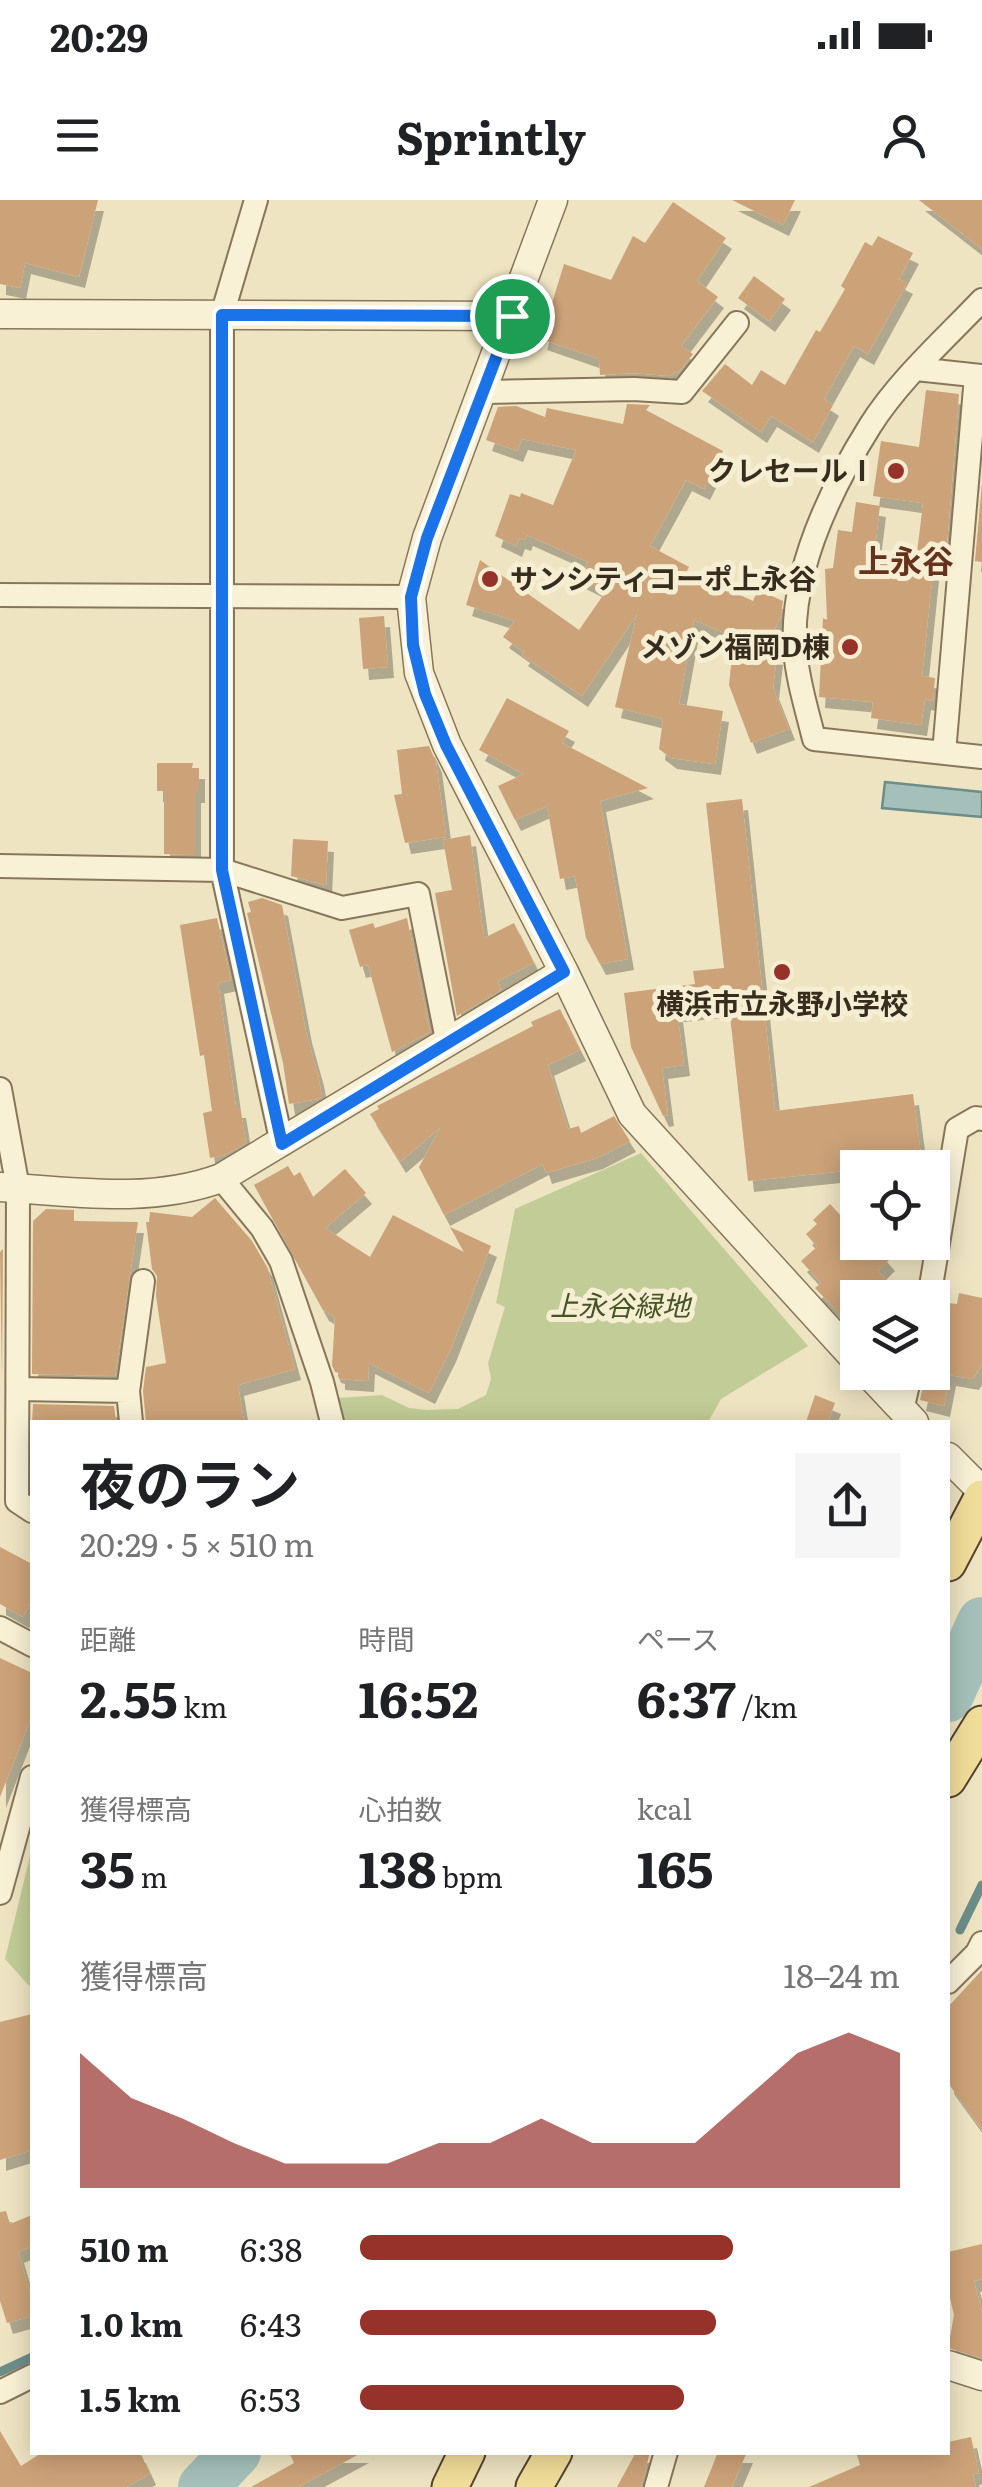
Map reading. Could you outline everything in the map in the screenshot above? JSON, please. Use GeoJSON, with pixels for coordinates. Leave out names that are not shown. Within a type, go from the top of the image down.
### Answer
{"type":"FeatureCollection","features":[{"type":"Feature","properties":{"kind":"main road"},"geometry":{"type":"LineString","coordinates":[[950,1559],[982,1495]]}},
{"type":"Feature","properties":{"kind":"main road"},"geometry":{"type":"LineString","coordinates":[[950,1776],[982,1724]]}},
{"type":"Feature","properties":{"kind":"main road"},"geometry":{"type":"LineString","coordinates":[[450,2487],[466,2455]]}},
{"type":"Feature","properties":{"kind":"main road"},"geometry":{"type":"LineString","coordinates":[[534,2487],[552,2455]]}},
{"type":"Feature","properties":{"kind":"street"},"geometry":{"type":"LineString","coordinates":[[256,200],[222,315],[222,870],[282,1144]]}},
{"type":"Feature","properties":{"kind":"street"},"geometry":{"type":"LineString","coordinates":[[553,200],[427,538],[411,597],[413,645],[425,694],[446,745],[564,972],[632,1114],[840,1342]]}},
{"type":"Feature","properties":{"kind":"street"},"geometry":{"type":"LineString","coordinates":[[982,300],[916,369],[871,424],[839,483],[809,550],[797,602],[796,649],[814,739],[982,757]]}},
{"type":"Feature","properties":{"kind":"street"},"geometry":{"type":"LineString","coordinates":[[0,314],[512,316]]}},
{"type":"Feature","properties":{"kind":"street"},"geometry":{"type":"LineString","coordinates":[[483,392],[682,392],[737,323]]}},
{"type":"Feature","properties":{"kind":"street"},"geometry":{"type":"LineString","coordinates":[[916,369],[979,376],[944,753]]}},
{"type":"Feature","properties":{"kind":"street"},"geometry":{"type":"LineString","coordinates":[[0,595],[411,597]]}},
{"type":"Feature","properties":{"kind":"street"},"geometry":{"type":"LineString","coordinates":[[0,866],[222,870],[342,908],[418,894],[447,1040]]}},
{"type":"Feature","properties":{"kind":"street"},"geometry":{"type":"LineString","coordinates":[[9,1188],[157,1194],[194,1188],[221,1178],[564,972]]}},
{"type":"Feature","properties":{"kind":"street"},"geometry":{"type":"LineString","coordinates":[[0,1089],[9,1188],[12,1397],[18,1500],[30,1509]]}},
{"type":"Feature","properties":{"kind":"street"},"geometry":{"type":"LineString","coordinates":[[932,1280],[957,1130],[982,1118]]}},
{"type":"Feature","properties":{"kind":"street"},"geometry":{"type":"LineString","coordinates":[[221,1178],[262,1228],[282,1261],[332,1420]]}},
{"type":"Feature","properties":{"kind":"street"},"geometry":{"type":"LineString","coordinates":[[131,1420],[128,1391],[143,1280]]}},
{"type":"Feature","properties":{"kind":"street"},"geometry":{"type":"LineString","coordinates":[[884,1390],[908,1416]]}},
{"type":"Feature","properties":{"kind":"street"},"geometry":{"type":"LineString","coordinates":[[908,1416],[910,1390]]}},
{"type":"Feature","properties":{"kind":"street"},"geometry":{"type":"LineString","coordinates":[[12,1397],[128,1391]]}},
{"type":"Feature","properties":{"kind":"street"},"geometry":{"type":"LineString","coordinates":[[950,1460],[982,1495]]}},
{"type":"Feature","properties":{"kind":"street"},"geometry":{"type":"LineString","coordinates":[[0,1628],[30,1644]]}},
{"type":"Feature","properties":{"kind":"street"},"geometry":{"type":"LineString","coordinates":[[0,1893],[9,1833],[30,1782]]}},
{"type":"Feature","properties":{"kind":"street"},"geometry":{"type":"LineString","coordinates":[[950,1980],[982,1943]]}},
{"type":"Feature","properties":{"kind":"street"},"geometry":{"type":"LineString","coordinates":[[950,2366],[982,2376]]}},
{"type":"Feature","properties":{"kind":"street"},"geometry":{"type":"LineString","coordinates":[[0,2392],[30,2377]]}},
{"type":"Feature","properties":{"kind":"street"},"geometry":{"type":"LineString","coordinates":[[656,2487],[665,2455]]}},
{"type":"Feature","properties":{"kind":"green space","name":"上永谷緑地"},"geometry":{"type":"Polygon","coordinates":[[[641,1153],[808,1346],[721,1399],[709,1420],[342,1420],[337,1398],[382,1395],[409,1408],[426,1410],[458,1409],[486,1395],[491,1379],[488,1363],[505,1307],[496,1303],[515,1209],[641,1153]]]}},
{"type":"Feature","properties":{"kind":"green space"},"geometry":{"type":"Polygon","coordinates":[[[30,1856],[30,1987],[5,1959],[30,1856]]]}},
{"type":"Feature","properties":{"kind":"water"},"geometry":{"type":"Polygon","coordinates":[[[885,782],[982,792],[982,817],[882,808],[885,782]]]}},
{"type":"Feature","properties":{"kind":"building"},"geometry":{"type":"Polygon","coordinates":[[[0,200],[98,200],[79,277],[25,263],[20,288],[0,284],[0,200]]]}},
{"type":"Feature","properties":{"kind":"building"},"geometry":{"type":"Polygon","coordinates":[[[732,200],[795,200],[783,225],[732,200]]]}},
{"type":"Feature","properties":{"kind":"building"},"geometry":{"type":"Polygon","coordinates":[[[919,200],[982,200],[982,249],[919,200]]]}},
{"type":"Feature","properties":{"kind":"building"},"geometry":{"type":"Polygon","coordinates":[[[673,202],[726,238],[697,281],[718,297],[681,346],[693,354],[678,373],[600,375],[599,359],[541,339],[564,264],[611,280],[633,236],[645,243],[673,202]]]}},
{"type":"Feature","properties":{"kind":"building"},"geometry":{"type":"Polygon","coordinates":[[[878,236],[913,253],[899,279],[907,283],[868,354],[854,346],[824,399],[833,405],[813,442],[771,416],[761,432],[702,391],[725,364],[752,385],[761,370],[785,385],[845,289],[841,286],[865,242],[872,246],[878,236]]]}},
{"type":"Feature","properties":{"kind":"building"},"geometry":{"type":"Polygon","coordinates":[[[754,276],[785,299],[769,321],[738,298],[754,276]]]}},
{"type":"Feature","properties":{"kind":"building"},"geometry":{"type":"Polygon","coordinates":[[[926,390],[959,394],[946,557],[917,553],[923,503],[873,496],[881,441],[919,447],[926,390]]]}},
{"type":"Feature","properties":{"kind":"building"},"geometry":{"type":"Polygon","coordinates":[[[627,404],[650,405],[646,410],[723,451],[704,489],[686,480],[650,546],[689,567],[687,571],[753,601],[758,590],[783,601],[765,653],[777,654],[773,688],[789,729],[751,743],[729,685],[734,637],[694,620],[679,704],[723,711],[715,764],[671,758],[659,749],[663,719],[615,707],[637,614],[582,696],[522,655],[524,652],[503,637],[515,621],[466,605],[480,560],[579,630],[606,591],[580,578],[588,562],[527,535],[525,540],[519,538],[516,546],[495,536],[510,494],[520,497],[521,493],[553,505],[576,450],[522,439],[517,451],[486,440],[498,407],[516,406],[545,417],[547,408],[623,424],[627,404]]]}},
{"type":"Feature","properties":{"kind":"building"},"geometry":{"type":"Polygon","coordinates":[[[982,483],[982,562],[975,561],[982,483]]]}},
{"type":"Feature","properties":{"kind":"building"},"geometry":{"type":"Polygon","coordinates":[[[856,502],[880,506],[873,562],[933,570],[922,676],[935,678],[933,701],[925,699],[921,725],[871,718],[873,702],[819,697],[823,618],[827,620],[825,569],[833,568],[838,530],[852,532],[856,502]]]}},
{"type":"Feature","properties":{"kind":"building"},"geometry":{"type":"Polygon","coordinates":[[[384,616],[388,667],[363,669],[359,618],[384,616]]]}},
{"type":"Feature","properties":{"kind":"building"},"geometry":{"type":"Polygon","coordinates":[[[507,698],[569,731],[562,743],[648,788],[600,801],[628,959],[600,964],[586,938],[575,876],[560,879],[547,806],[515,820],[498,786],[524,774],[479,750],[507,698]]]}},
{"type":"Feature","properties":{"kind":"building"},"geometry":{"type":"Polygon","coordinates":[[[429,746],[436,762],[446,837],[405,843],[394,795],[402,794],[397,750],[429,746]]]}},
{"type":"Feature","properties":{"kind":"building"},"geometry":{"type":"Polygon","coordinates":[[[157,763],[193,763],[192,768],[199,768],[195,855],[164,854],[164,791],[157,791],[157,763]]]}},
{"type":"Feature","properties":{"kind":"building"},"geometry":{"type":"Polygon","coordinates":[[[742,799],[775,1111],[913,1094],[920,1150],[840,1150],[840,1171],[748,1181],[729,1006],[677,1011],[684,1065],[662,1068],[668,1115],[663,1116],[631,1047],[624,993],[695,984],[693,971],[724,968],[706,803],[742,799]]]}},
{"type":"Feature","properties":{"kind":"building"},"geometry":{"type":"Polygon","coordinates":[[[470,835],[484,938],[514,923],[534,963],[498,981],[501,990],[457,1016],[435,893],[452,890],[443,840],[470,835]]]}},
{"type":"Feature","properties":{"kind":"building"},"geometry":{"type":"Polygon","coordinates":[[[293,839],[328,841],[326,885],[291,876],[293,839]]]}},
{"type":"Feature","properties":{"kind":"building"},"geometry":{"type":"Polygon","coordinates":[[[262,898],[282,905],[318,1075],[322,1097],[318,1099],[289,1104],[247,913],[251,912],[248,902],[262,898]]]}},
{"type":"Feature","properties":{"kind":"building"},"geometry":{"type":"Polygon","coordinates":[[[217,918],[231,980],[218,983],[236,1107],[240,1107],[246,1143],[210,1158],[203,1113],[212,1111],[180,925],[217,918]]]}},
{"type":"Feature","properties":{"kind":"building"},"geometry":{"type":"Polygon","coordinates":[[[407,918],[430,1032],[392,1052],[368,965],[360,967],[349,930],[373,923],[375,928],[407,918]]]}},
{"type":"Feature","properties":{"kind":"building"},"geometry":{"type":"Polygon","coordinates":[[[560,1009],[580,1050],[548,1065],[568,1129],[579,1126],[581,1133],[614,1116],[630,1141],[597,1158],[546,1173],[543,1164],[444,1215],[419,1167],[441,1127],[400,1162],[370,1114],[379,1109],[377,1106],[560,1009]]]}},
{"type":"Feature","properties":{"kind":"building"},"geometry":{"type":"Polygon","coordinates":[[[288,1166],[294,1176],[300,1172],[313,1197],[345,1169],[366,1193],[325,1228],[370,1257],[393,1215],[464,1252],[450,1227],[491,1246],[450,1351],[429,1393],[369,1363],[368,1381],[339,1379],[332,1365],[335,1317],[323,1310],[254,1185],[288,1166]]]}},
{"type":"Feature","properties":{"kind":"building"},"geometry":{"type":"Polygon","coordinates":[[[215,1198],[252,1241],[267,1267],[295,1369],[238,1385],[244,1420],[146,1420],[146,1367],[166,1363],[156,1296],[157,1276],[152,1269],[146,1222],[150,1212],[192,1217],[215,1198]]]}},
{"type":"Feature","properties":{"kind":"building"},"geometry":{"type":"Polygon","coordinates":[[[830,1204],[840,1215],[840,1260],[889,1260],[878,1271],[887,1280],[840,1280],[840,1314],[815,1288],[821,1283],[801,1261],[817,1247],[806,1234],[817,1224],[813,1220],[830,1204]]]}},
{"type":"Feature","properties":{"kind":"building"},"geometry":{"type":"Polygon","coordinates":[[[46,1209],[74,1210],[74,1221],[138,1222],[115,1376],[32,1374],[33,1221],[46,1209]]]}},
{"type":"Feature","properties":{"kind":"building"},"geometry":{"type":"Polygon","coordinates":[[[3,1249],[2,1382],[0,1252],[3,1249]]]}},
{"type":"Feature","properties":{"kind":"building"},"geometry":{"type":"Polygon","coordinates":[[[959,1293],[982,1298],[982,1364],[973,1379],[950,1375],[950,1303],[957,1304],[959,1293]]]}},
{"type":"Feature","properties":{"kind":"building"},"geometry":{"type":"Polygon","coordinates":[[[922,1390],[947,1390],[944,1406],[920,1400],[922,1390]]]}},
{"type":"Feature","properties":{"kind":"building"},"geometry":{"type":"Polygon","coordinates":[[[815,1395],[835,1403],[829,1420],[807,1420],[815,1395]]]}},
{"type":"Feature","properties":{"kind":"building"},"geometry":{"type":"Polygon","coordinates":[[[33,1404],[114,1406],[116,1420],[32,1420],[33,1404]]]}},
{"type":"Feature","properties":{"kind":"building"},"geometry":{"type":"Polygon","coordinates":[[[0,1547],[30,1563],[30,1603],[23,1617],[0,1604],[0,1547]]]}},
{"type":"Feature","properties":{"kind":"building"},"geometry":{"type":"Polygon","coordinates":[[[0,1658],[30,1672],[30,1720],[0,1797],[0,1658]]]}},
{"type":"Feature","properties":{"kind":"building"},"geometry":{"type":"Polygon","coordinates":[[[982,1970],[982,2130],[950,2086],[950,2005],[982,1970]]]}},
{"type":"Feature","properties":{"kind":"building"},"geometry":{"type":"Polygon","coordinates":[[[30,2014],[30,2151],[0,2160],[0,2022],[30,2014]]]}},
{"type":"Feature","properties":{"kind":"building"},"geometry":{"type":"Polygon","coordinates":[[[6,2211],[10,2224],[30,2216],[30,2247],[18,2252],[30,2293],[30,2317],[7,2323],[0,2301],[0,2212],[6,2211]]]}},
{"type":"Feature","properties":{"kind":"building"},"geometry":{"type":"Polygon","coordinates":[[[982,2244],[982,2279],[974,2281],[982,2311],[982,2358],[950,2349],[954,2315],[950,2252],[982,2244]]]}},
{"type":"Feature","properties":{"kind":"building"},"geometry":{"type":"Polygon","coordinates":[[[0,2431],[21,2466],[38,2455],[141,2455],[150,2474],[126,2487],[0,2487],[0,2431]]]}},
{"type":"Feature","properties":{"kind":"building"},"geometry":{"type":"Polygon","coordinates":[[[971,2437],[979,2473],[973,2474],[976,2487],[809,2487],[860,2465],[857,2455],[950,2455],[950,2442],[971,2437]]]}},
{"type":"Feature","properties":{"kind":"building"},"geometry":{"type":"Polygon","coordinates":[[[290,2455],[357,2455],[298,2487],[251,2487],[294,2463],[290,2455]]]}},
{"type":"Feature","properties":{"kind":"building"},"geometry":{"type":"Polygon","coordinates":[[[634,2455],[649,2455],[641,2487],[617,2487],[634,2455]]]}},
{"type":"Feature","properties":{"kind":"building"},"geometry":{"type":"Polygon","coordinates":[[[717,2455],[746,2455],[732,2487],[704,2487],[717,2455]]]}},
{"type":"Feature","properties":{"kind":"waterway"},"geometry":{"type":"LineString","coordinates":[[950,1693],[982,1622]]}},
{"type":"Feature","properties":{"kind":"waterway"},"geometry":{"type":"LineString","coordinates":[[960,1930],[982,1885]]}},
{"type":"Feature","properties":{"kind":"waterway"},"geometry":{"type":"LineString","coordinates":[[0,2372],[30,2358]]}},
{"type":"Feature","properties":{"kind":"waterway"},"geometry":{"type":"LineString","coordinates":[[203,2487],[233,2455]]}},
{"type":"Feature","properties":{"kind":"place","name":"クレセールⅠ"},"geometry":{"type":"Point","coordinates":[896,471]}},
{"type":"Feature","properties":{"kind":"place","name":"サンシティコーポ上永谷"},"geometry":{"type":"Point","coordinates":[490,579]}},
{"type":"Feature","properties":{"kind":"place","name":"メゾン福岡D棟"},"geometry":{"type":"Point","coordinates":[850,647]}},
{"type":"Feature","properties":{"kind":"place","name":"横浜市立永野小学校"},"geometry":{"type":"Point","coordinates":[782,972]}},
{"type":"Feature","properties":{"kind":"district","name":"上永谷"},"geometry":{"type":"Point","coordinates":[906,562]}},
{"type":"Feature","properties":{"kind":"route"},"geometry":{"type":"LineString","coordinates":[[222,315],[512,316],[427,538],[411,597],[413,645],[425,694],[446,745],[564,972],[282,1144],[222,870],[222,315]]}}]}
